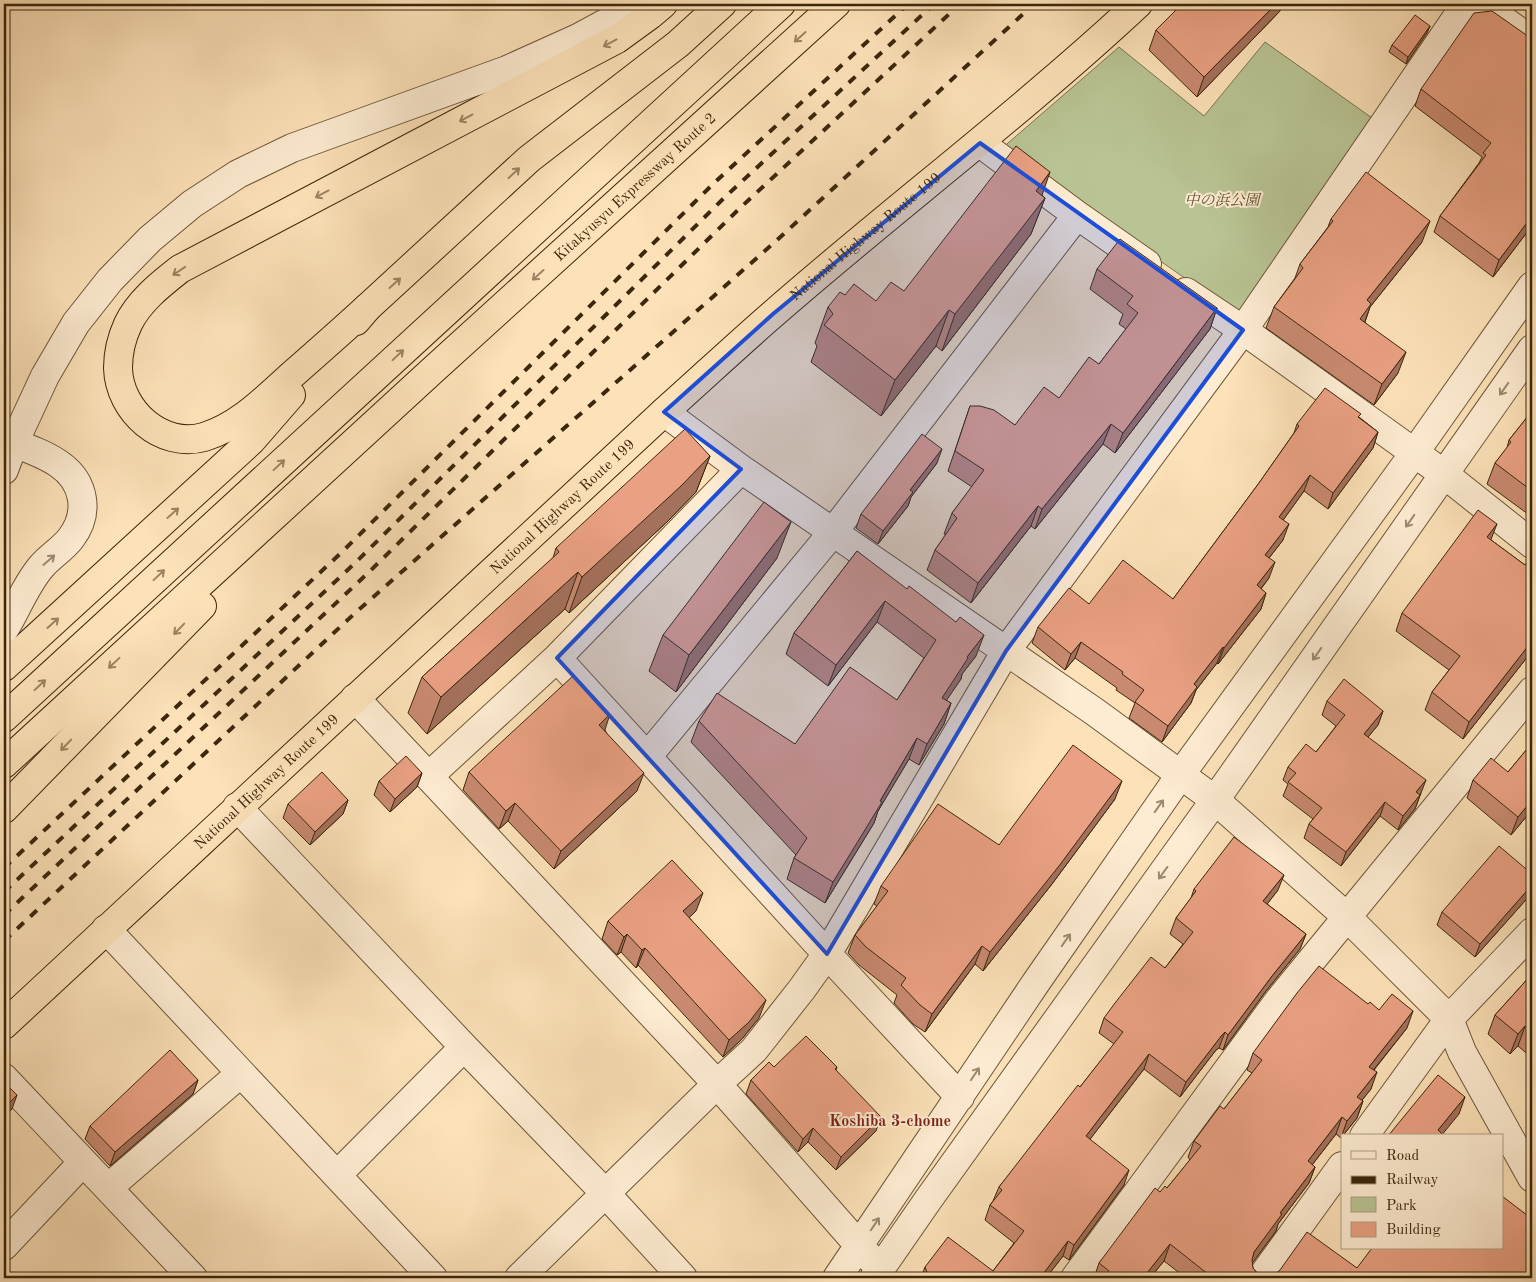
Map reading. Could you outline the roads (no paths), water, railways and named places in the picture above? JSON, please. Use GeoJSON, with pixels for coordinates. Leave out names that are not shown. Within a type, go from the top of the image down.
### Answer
{"type":"FeatureCollection","features":[{"type":"Feature","properties":{"kind":"highway"},"geometry":{"type":"LineString","coordinates":[[664,4],[617,39],[180,270],[158,286],[141,304],[129,323],[121,344],[118,369],[122,390],[130,407],[145,423],[161,434],[182,439],[202,437],[225,429],[250,412],[367,308],[529,159],[678,44],[722,4]]}},
{"type":"Feature","properties":{"kind":"highway"},"geometry":{"type":"LineString","coordinates":[[4,718],[781,4]]}},
{"type":"Feature","properties":{"kind":"highway","name":"Kitakyusyu Expressway Route 2"},"geometry":{"type":"LineString","coordinates":[[434,369],[836,4]]}},
{"type":"Feature","properties":{"kind":"highway","name":"National Highway Route 199"},"geometry":{"type":"LineString","coordinates":[[4,1025],[664,412],[773,314],[980,143],[1095,44],[1138,4]]}},
{"type":"Feature","properties":{"kind":"highway"},"geometry":{"type":"LineString","coordinates":[[4,667],[252,441],[367,308]]}},
{"type":"Feature","properties":{"kind":"highway"},"geometry":{"type":"LineString","coordinates":[[4,764],[434,369]]}},
{"type":"Feature","properties":{"kind":"highway"},"geometry":{"type":"LineString","coordinates":[[4,809],[434,369]]}},
{"type":"Feature","properties":{"kind":"street"},"geometry":{"type":"LineString","coordinates":[[4,470],[14,443],[45,376],[76,323],[110,280],[150,239],[192,204],[238,174],[292,148],[507,70],[578,38],[641,4]]}},
{"type":"Feature","properties":{"kind":"street"},"geometry":{"type":"LineString","coordinates":[[519,1278],[754,1050],[827,954],[1006,651],[1244,330],[1466,4]]}},
{"type":"Feature","properties":{"kind":"street"},"geometry":{"type":"LineString","coordinates":[[1481,4],[1532,41]]}},
{"type":"Feature","properties":{"kind":"street"},"geometry":{"type":"LineString","coordinates":[[980,143],[1077,215],[1225,319],[1244,330],[1414,452],[1532,544]]}},
{"type":"Feature","properties":{"kind":"street"},"geometry":{"type":"LineString","coordinates":[[647,757],[833,532],[1077,215]]}},
{"type":"Feature","properties":{"kind":"street"},"geometry":{"type":"LineString","coordinates":[[837,1278],[1037,981],[1181,774],[1532,286]]}},
{"type":"Feature","properties":{"kind":"street"},"geometry":{"type":"LineString","coordinates":[[355,698],[717,1084],[860,1246],[881,1275],[928,1200],[1215,800],[1532,349]]}},
{"type":"Feature","properties":{"kind":"street"},"geometry":{"type":"LineString","coordinates":[[664,412],[740,469],[1006,651],[1215,800],[1347,917],[1449,1019],[1462,1052],[1532,1178]]}},
{"type":"Feature","properties":{"kind":"street"},"geometry":{"type":"LineString","coordinates":[[4,630],[28,584],[42,565],[72,537],[82,518],[84,500],[76,481],[61,465],[14,443]]}},
{"type":"Feature","properties":{"kind":"street"},"geometry":{"type":"LineString","coordinates":[[429,776],[558,658],[740,469]]}},
{"type":"Feature","properties":{"kind":"street"},"geometry":{"type":"LineString","coordinates":[[558,658],[827,954],[960,1097]]}},
{"type":"Feature","properties":{"kind":"street"},"geometry":{"type":"LineString","coordinates":[[1075,1278],[1279,1000],[1532,692]]}},
{"type":"Feature","properties":{"kind":"street"},"geometry":{"type":"LineString","coordinates":[[236,808],[606,1194],[683,1278]]}},
{"type":"Feature","properties":{"kind":"street"},"geometry":{"type":"LineString","coordinates":[[106,929],[433,1278]]}},
{"type":"Feature","properties":{"kind":"street"},"geometry":{"type":"LineString","coordinates":[[1365,1134],[1449,1019],[1532,932]]}},
{"type":"Feature","properties":{"kind":"street"},"geometry":{"type":"LineString","coordinates":[[337,1175],[464,1047]]}},
{"type":"Feature","properties":{"kind":"street"},"geometry":{"type":"LineString","coordinates":[[108,1188],[241,1073]]}},
{"type":"Feature","properties":{"kind":"street"},"geometry":{"type":"LineString","coordinates":[[4,1078],[193,1278]]}},
{"type":"Feature","properties":{"kind":"street"},"geometry":{"type":"LineString","coordinates":[[4,1246],[83,1162]]}},
{"type":"Feature","properties":{"kind":"street"},"geometry":{"type":"LineString","coordinates":[[1261,1278],[1341,1167]]}},
{"type":"Feature","properties":{"kind":"railway"},"geometry":{"type":"LineString","coordinates":[[4,868],[342,552],[713,184],[908,4]]}},
{"type":"Feature","properties":{"kind":"railway"},"geometry":{"type":"LineString","coordinates":[[4,892],[354,564],[725,197],[934,4]]}},
{"type":"Feature","properties":{"kind":"railway"},"geometry":{"type":"LineString","coordinates":[[4,915],[369,572],[740,208],[960,4]]}},
{"type":"Feature","properties":{"kind":"railway"},"geometry":{"type":"LineString","coordinates":[[4,941],[354,614],[776,241],[1034,4]]}},
{"type":"Feature","properties":{"kind":"district","name":"Koshiba 3-chome"},"geometry":{"type":"Point","coordinates":[890,1120]}},
{"type":"Feature","properties":{"kind":"park label","name":"中の浜公園"},"geometry":{"type":"Point","coordinates":[1222,200]}}]}
